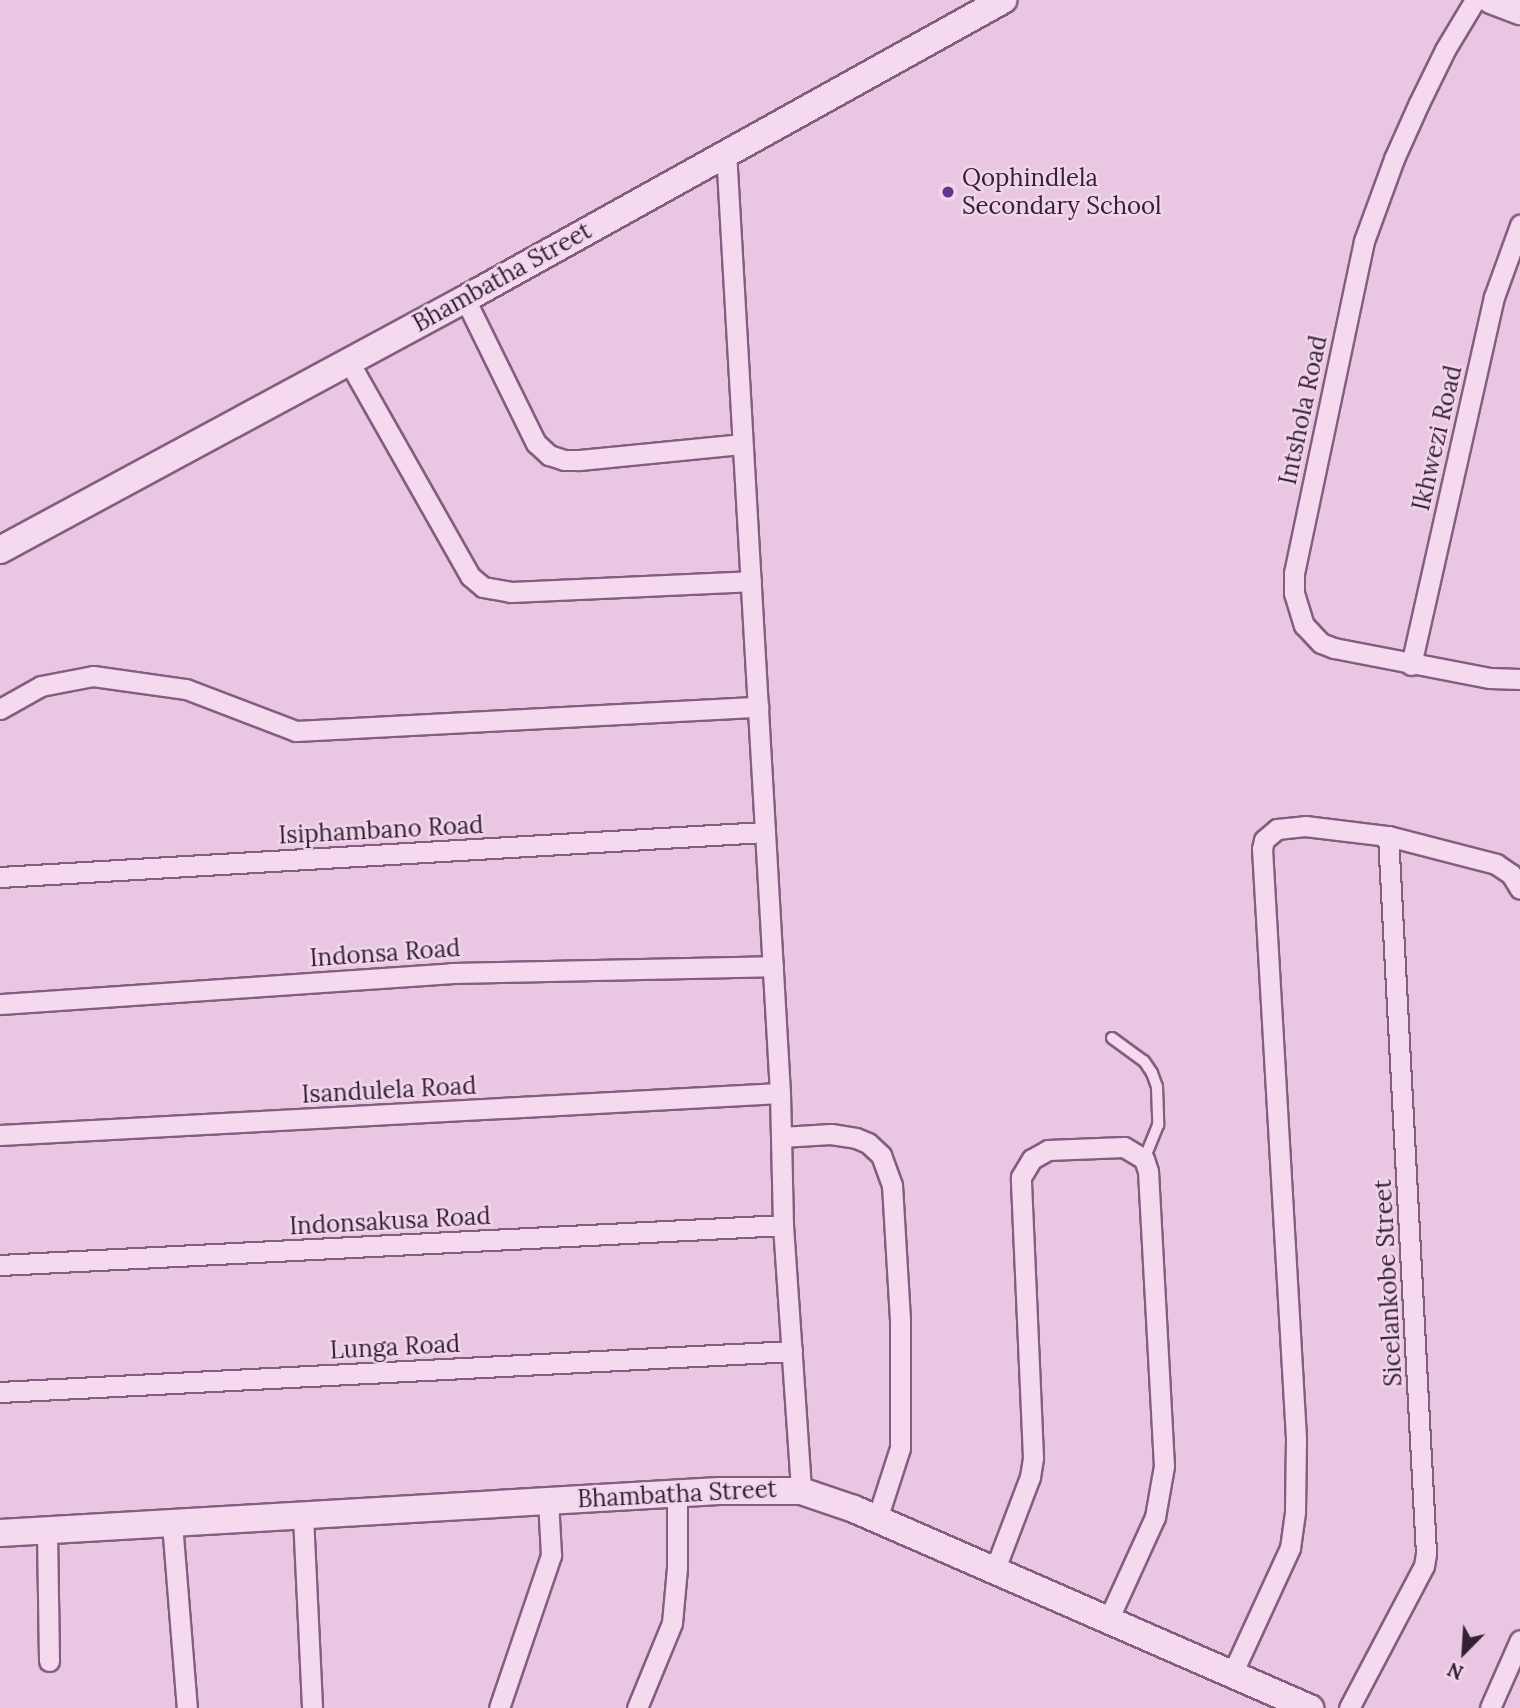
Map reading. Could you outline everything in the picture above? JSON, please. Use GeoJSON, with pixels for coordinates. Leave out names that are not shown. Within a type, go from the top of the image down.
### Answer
{"type":"FeatureCollection","features":[{"type":"Feature","properties":{"kind":"street","name":"Bhambatha Street"},"geometry":{"type":"LineString","coordinates":[[0,550],[465,299],[726,151],[1003,0]]}},
{"type":"Feature","properties":{"kind":"street","name":"Intshola Road"},"geometry":{"type":"LineString","coordinates":[[1475,0],[1445,50],[1419,103],[1394,159],[1364,241],[1294,573],[1298,611],[1304,625],[1321,643],[1411,664],[1490,678],[1520,679]]}},
{"type":"Feature","properties":{"kind":"street"},"geometry":{"type":"LineString","coordinates":[[1491,0],[1520,11]]}},
{"type":"Feature","properties":{"kind":"street"},"geometry":{"type":"LineString","coordinates":[[726,151],[780,1093],[783,1225],[801,1491]]}},
{"type":"Feature","properties":{"kind":"street","name":"Ikhwezi Road"},"geometry":{"type":"LineString","coordinates":[[1411,664],[1494,297],[1520,225]]}},
{"type":"Feature","properties":{"kind":"street"},"geometry":{"type":"LineString","coordinates":[[465,299],[536,443],[549,455],[564,460],[579,460],[741,444]]}},
{"type":"Feature","properties":{"kind":"street"},"geometry":{"type":"LineString","coordinates":[[349,362],[470,576],[483,587],[510,592],[751,581]]}},
{"type":"Feature","properties":{"kind":"street"},"geometry":{"type":"LineString","coordinates":[[0,709],[41,686],[93,676],[186,689],[296,730],[758,707]]}},
{"type":"Feature","properties":{"kind":"street"},"geometry":{"type":"LineString","coordinates":[[1231,1674],[1290,1548],[1295,1511],[1296,1438],[1262,849],[1268,835],[1284,828],[1305,827],[1388,836],[1496,863],[1516,881]]}},
{"type":"Feature","properties":{"kind":"street","name":"Isiphambano Road"},"geometry":{"type":"LineString","coordinates":[[0,877],[765,832]]}},
{"type":"Feature","properties":{"kind":"street","name":"Sicelankobe Street"},"geometry":{"type":"LineString","coordinates":[[1349,1708],[1424,1566],[1426,1553],[1388,836]]}},
{"type":"Feature","properties":{"kind":"street","name":"Indonsa Road"},"geometry":{"type":"LineString","coordinates":[[0,1004],[451,973],[773,966]]}},
{"type":"Feature","properties":{"kind":"street","name":"Isandulela Road"},"geometry":{"type":"LineString","coordinates":[[0,1135],[780,1093]]}},
{"type":"Feature","properties":{"kind":"street"},"geometry":{"type":"LineString","coordinates":[[781,1137],[831,1134],[868,1143],[881,1155],[892,1185],[900,1320],[900,1448],[877,1519]]}},
{"type":"Feature","properties":{"kind":"street"},"geometry":{"type":"LineString","coordinates":[[995,1569],[1028,1484],[1033,1457],[1020,1190],[1023,1169],[1032,1159],[1048,1150],[1124,1147],[1144,1160],[1148,1171],[1163,1480],[1155,1517],[1108,1620]]}},
{"type":"Feature","properties":{"kind":"street","name":"Indonsakusa Road"},"geometry":{"type":"LineString","coordinates":[[0,1265],[783,1225]]}},
{"type":"Feature","properties":{"kind":"street","name":"Lunga Road"},"geometry":{"type":"LineString","coordinates":[[0,1392],[792,1351]]}},
{"type":"Feature","properties":{"kind":"street","name":"Bhambatha Street"},"geometry":{"type":"LineString","coordinates":[[0,1533],[781,1488],[801,1491],[877,1519],[1310,1708]]}},
{"type":"Feature","properties":{"kind":"street"},"geometry":{"type":"LineString","coordinates":[[637,1708],[672,1623],[677,1569],[677,1494]]}},
{"type":"Feature","properties":{"kind":"street"},"geometry":{"type":"LineString","coordinates":[[499,1708],[551,1555],[548,1500]]}},
{"type":"Feature","properties":{"kind":"street"},"geometry":{"type":"LineString","coordinates":[[303,1516],[312,1708]]}},
{"type":"Feature","properties":{"kind":"street"},"geometry":{"type":"LineString","coordinates":[[173,1523],[187,1708]]}},
{"type":"Feature","properties":{"kind":"street"},"geometry":{"type":"LineString","coordinates":[[47,1532],[48,1661]]}},
{"type":"Feature","properties":{"kind":"street"},"geometry":{"type":"LineString","coordinates":[[1490,1708],[1520,1640]]}},
{"type":"Feature","properties":{"kind":"lane"},"geometry":{"type":"LineString","coordinates":[[1112,1038],[1144,1061],[1157,1087],[1158,1125],[1144,1160]]}},
{"type":"Feature","properties":{"kind":"place","name":"Qophindlela Secondary School"},"geometry":{"type":"Point","coordinates":[948,192]}}]}
